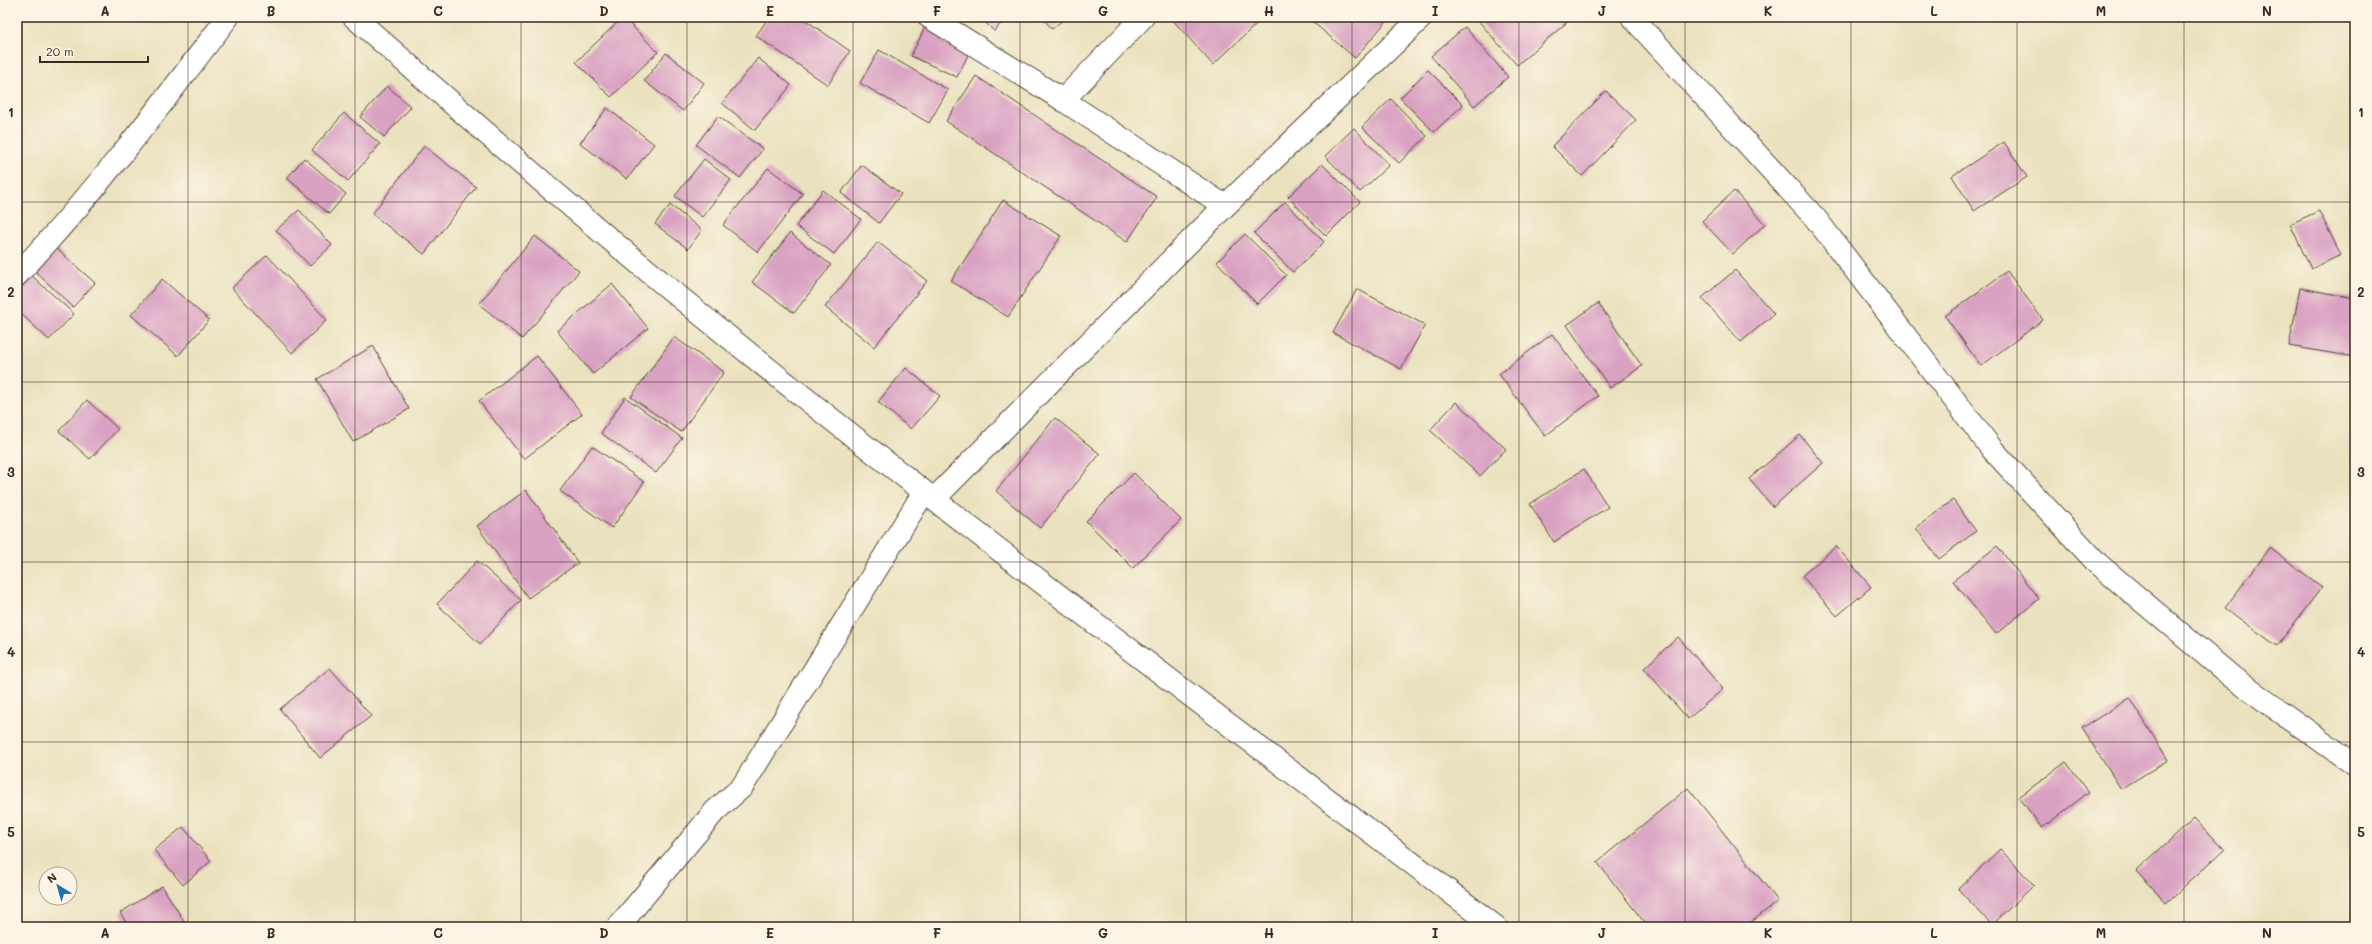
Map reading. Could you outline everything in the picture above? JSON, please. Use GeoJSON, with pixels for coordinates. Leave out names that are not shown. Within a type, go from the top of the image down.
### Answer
{"type":"FeatureCollection","features":[{"type":"Feature","properties":{"kind":"street"},"geometry":{"type":"LineString","coordinates":[[17,275],[77,208],[159,107],[228,17]]}},
{"type":"Feature","properties":{"kind":"street"},"geometry":{"type":"LineString","coordinates":[[354,17],[554,192],[689,305],[929,495],[1496,927]]}},
{"type":"Feature","properties":{"kind":"street"},"geometry":{"type":"LineString","coordinates":[[929,17],[1063,100],[1226,206]]}},
{"type":"Feature","properties":{"kind":"street"},"geometry":{"type":"LineString","coordinates":[[1063,100],[1143,17]]}},
{"type":"Feature","properties":{"kind":"street"},"geometry":{"type":"LineString","coordinates":[[618,927],[716,811],[742,787],[929,495],[1422,17]]}},
{"type":"Feature","properties":{"kind":"street"},"geometry":{"type":"LineString","coordinates":[[1632,17],[1816,218],[1992,449],[2098,564],[2232,677],[2355,764]]}},
{"type":"Feature","properties":{"kind":"building"},"geometry":{"type":"Polygon","coordinates":[[[623,17],[658,52],[611,97],[576,62],[623,17]]]}},
{"type":"Feature","properties":{"kind":"building"},"geometry":{"type":"Polygon","coordinates":[[[769,17],[801,17],[850,51],[828,85],[756,36],[769,17]]]}},
{"type":"Feature","properties":{"kind":"building"},"geometry":{"type":"Polygon","coordinates":[[[980,17],[1007,17],[994,31],[980,17]]]}},
{"type":"Feature","properties":{"kind":"building"},"geometry":{"type":"Polygon","coordinates":[[[1042,17],[1066,17],[1052,29],[1042,17]]]}},
{"type":"Feature","properties":{"kind":"building"},"geometry":{"type":"Polygon","coordinates":[[[1170,17],[1264,17],[1213,65],[1170,17]]]}},
{"type":"Feature","properties":{"kind":"building"},"geometry":{"type":"Polygon","coordinates":[[[1307,17],[1390,17],[1355,58],[1307,17]]]}},
{"type":"Feature","properties":{"kind":"building"},"geometry":{"type":"Polygon","coordinates":[[[1475,17],[1571,17],[1572,18],[1517,65],[1475,17]]]}},
{"type":"Feature","properties":{"kind":"building"},"geometry":{"type":"Polygon","coordinates":[[[926,25],[972,47],[957,77],[911,56],[926,25]]]}},
{"type":"Feature","properties":{"kind":"building"},"geometry":{"type":"Polygon","coordinates":[[[1465,27],[1508,77],[1474,106],[1431,56],[1465,27]]]}},
{"type":"Feature","properties":{"kind":"building"},"geometry":{"type":"Polygon","coordinates":[[[879,50],[948,90],[929,123],[860,83],[879,50]]]}},
{"type":"Feature","properties":{"kind":"building"},"geometry":{"type":"Polygon","coordinates":[[[666,53],[704,83],[683,111],[644,81],[666,53]]]}},
{"type":"Feature","properties":{"kind":"building"},"geometry":{"type":"Polygon","coordinates":[[[758,58],[791,85],[755,130],[722,103],[758,58]]]}},
{"type":"Feature","properties":{"kind":"building"},"geometry":{"type":"Polygon","coordinates":[[[1428,70],[1463,105],[1434,132],[1400,98],[1428,70]]]}},
{"type":"Feature","properties":{"kind":"building"},"geometry":{"type":"Polygon","coordinates":[[[976,76],[1157,197],[1127,242],[946,121],[976,76]]]}},
{"type":"Feature","properties":{"kind":"building"},"geometry":{"type":"Polygon","coordinates":[[[387,86],[411,107],[384,137],[360,117],[387,86]]]}},
{"type":"Feature","properties":{"kind":"building"},"geometry":{"type":"Polygon","coordinates":[[[1606,91],[1636,120],[1582,176],[1552,146],[1606,91]]]}},
{"type":"Feature","properties":{"kind":"building"},"geometry":{"type":"Polygon","coordinates":[[[1391,99],[1427,136],[1399,163],[1362,127],[1391,99]]]}},
{"type":"Feature","properties":{"kind":"building"},"geometry":{"type":"Polygon","coordinates":[[[607,108],[654,144],[627,179],[580,143],[607,108]]]}},
{"type":"Feature","properties":{"kind":"building"},"geometry":{"type":"Polygon","coordinates":[[[344,113],[380,144],[348,181],[312,150],[344,113]]]}},
{"type":"Feature","properties":{"kind":"building"},"geometry":{"type":"Polygon","coordinates":[[[718,116],[763,149],[740,178],[696,145],[718,116]]]}},
{"type":"Feature","properties":{"kind":"building"},"geometry":{"type":"Polygon","coordinates":[[[1354,128],[1389,165],[1360,192],[1325,156],[1354,128]]]}},
{"type":"Feature","properties":{"kind":"building"},"geometry":{"type":"Polygon","coordinates":[[[2004,142],[2027,177],[1974,211],[1952,176],[2004,142]]]}},
{"type":"Feature","properties":{"kind":"building"},"geometry":{"type":"Polygon","coordinates":[[[424,146],[476,187],[424,254],[372,214],[424,146]]]}},
{"type":"Feature","properties":{"kind":"building"},"geometry":{"type":"Polygon","coordinates":[[[304,158],[346,194],[329,214],[287,178],[304,158]]]}},
{"type":"Feature","properties":{"kind":"building"},"geometry":{"type":"Polygon","coordinates":[[[704,159],[731,180],[702,217],[675,196],[704,159]]]}},
{"type":"Feature","properties":{"kind":"building"},"geometry":{"type":"Polygon","coordinates":[[[1322,164],[1360,202],[1326,236],[1288,197],[1322,164]]]}},
{"type":"Feature","properties":{"kind":"building"},"geometry":{"type":"Polygon","coordinates":[[[862,165],[901,194],[879,223],[841,193],[862,165]]]}},
{"type":"Feature","properties":{"kind":"building"},"geometry":{"type":"Polygon","coordinates":[[[768,168],[803,194],[758,252],[723,225],[768,168]]]}},
{"type":"Feature","properties":{"kind":"building"},"geometry":{"type":"Polygon","coordinates":[[[823,190],[861,219],[834,254],[796,226],[823,190]]]}},
{"type":"Feature","properties":{"kind":"building"},"geometry":{"type":"Polygon","coordinates":[[[1734,191],[1765,224],[1733,254],[1702,221],[1734,191]]]}},
{"type":"Feature","properties":{"kind":"building"},"geometry":{"type":"Polygon","coordinates":[[[1003,200],[1061,236],[1008,317],[951,281],[1003,200]]]}},
{"type":"Feature","properties":{"kind":"building"},"geometry":{"type":"Polygon","coordinates":[[[1285,202],[1324,242],[1293,272],[1254,233],[1285,202]]]}},
{"type":"Feature","properties":{"kind":"building"},"geometry":{"type":"Polygon","coordinates":[[[670,205],[702,230],[688,249],[655,224],[670,205]]]}},
{"type":"Feature","properties":{"kind":"building"},"geometry":{"type":"Polygon","coordinates":[[[299,210],[332,245],[310,266],[276,230],[299,210]]]}},
{"type":"Feature","properties":{"kind":"building"},"geometry":{"type":"Polygon","coordinates":[[[2319,211],[2341,255],[2311,269],[2290,224],[2319,211]]]}},
{"type":"Feature","properties":{"kind":"building"},"geometry":{"type":"Polygon","coordinates":[[[790,233],[831,265],[794,313],[752,282],[790,233]]]}},
{"type":"Feature","properties":{"kind":"building"},"geometry":{"type":"Polygon","coordinates":[[[1245,234],[1286,275],[1257,304],[1217,262],[1245,234]]]}},
{"type":"Feature","properties":{"kind":"building"},"geometry":{"type":"Polygon","coordinates":[[[535,236],[579,271],[522,339],[479,304],[535,236]]]}},
{"type":"Feature","properties":{"kind":"building"},"geometry":{"type":"Polygon","coordinates":[[[878,242],[927,281],[874,347],[825,307],[878,242]]]}},
{"type":"Feature","properties":{"kind":"building"},"geometry":{"type":"Polygon","coordinates":[[[56,248],[95,283],[73,307],[35,271],[56,248]]]}},
{"type":"Feature","properties":{"kind":"building"},"geometry":{"type":"Polygon","coordinates":[[[267,255],[327,320],[292,353],[232,288],[267,255]]]}},
{"type":"Feature","properties":{"kind":"building"},"geometry":{"type":"Polygon","coordinates":[[[1735,270],[1774,314],[1741,342],[1702,298],[1735,270]]]}},
{"type":"Feature","properties":{"kind":"building"},"geometry":{"type":"Polygon","coordinates":[[[2007,271],[2043,320],[1981,366],[1945,316],[2007,271]]]}},
{"type":"Feature","properties":{"kind":"building"},"geometry":{"type":"Polygon","coordinates":[[[32,276],[74,314],[49,340],[17,310],[17,292],[32,276]]]}},
{"type":"Feature","properties":{"kind":"building"},"geometry":{"type":"Polygon","coordinates":[[[162,279],[209,320],[178,356],[131,315],[162,279]]]}},
{"type":"Feature","properties":{"kind":"building"},"geometry":{"type":"Polygon","coordinates":[[[612,284],[648,328],[593,374],[557,331],[612,284]]]}},
{"type":"Feature","properties":{"kind":"building"},"geometry":{"type":"Polygon","coordinates":[[[2300,288],[2355,298],[2355,357],[2289,346],[2300,288]]]}},
{"type":"Feature","properties":{"kind":"building"},"geometry":{"type":"Polygon","coordinates":[[[1357,289],[1425,325],[1401,369],[1333,333],[1357,289]]]}},
{"type":"Feature","properties":{"kind":"building"},"geometry":{"type":"Polygon","coordinates":[[[1598,303],[1642,366],[1610,388],[1567,325],[1598,303]]]}},
{"type":"Feature","properties":{"kind":"building"},"geometry":{"type":"Polygon","coordinates":[[[1552,334],[1598,396],[1545,436],[1499,374],[1552,334]]]}},
{"type":"Feature","properties":{"kind":"building"},"geometry":{"type":"Polygon","coordinates":[[[674,337],[724,372],[681,432],[631,397],[674,337]]]}},
{"type":"Feature","properties":{"kind":"building"},"geometry":{"type":"Polygon","coordinates":[[[373,346],[409,409],[353,442],[317,379],[373,346]]]}},
{"type":"Feature","properties":{"kind":"building"},"geometry":{"type":"Polygon","coordinates":[[[537,356],[582,414],[524,459],[479,401],[537,356]]]}},
{"type":"Feature","properties":{"kind":"building"},"geometry":{"type":"Polygon","coordinates":[[[906,368],[940,396],[911,429],[878,402],[906,368]]]}},
{"type":"Feature","properties":{"kind":"building"},"geometry":{"type":"Polygon","coordinates":[[[625,397],[682,438],[656,473],[601,433],[625,397]]]}},
{"type":"Feature","properties":{"kind":"building"},"geometry":{"type":"Polygon","coordinates":[[[87,400],[118,429],[90,459],[59,431],[87,400]]]}},
{"type":"Feature","properties":{"kind":"building"},"geometry":{"type":"Polygon","coordinates":[[[1456,402],[1506,449],[1480,476],[1430,430],[1456,402]]]}},
{"type":"Feature","properties":{"kind":"building"},"geometry":{"type":"Polygon","coordinates":[[[1055,418],[1100,454],[1040,528],[996,491],[1055,418]]]}},
{"type":"Feature","properties":{"kind":"building"},"geometry":{"type":"Polygon","coordinates":[[[1800,435],[1823,463],[1773,507],[1749,479],[1800,435]]]}},
{"type":"Feature","properties":{"kind":"building"},"geometry":{"type":"Polygon","coordinates":[[[592,446],[644,482],[612,528],[560,491],[592,446]]]}},
{"type":"Feature","properties":{"kind":"building"},"geometry":{"type":"Polygon","coordinates":[[[1584,469],[1608,507],[1554,542],[1530,504],[1584,469]]]}},
{"type":"Feature","properties":{"kind":"building"},"geometry":{"type":"Polygon","coordinates":[[[1134,473],[1181,520],[1133,568],[1086,521],[1134,473]]]}},
{"type":"Feature","properties":{"kind":"building"},"geometry":{"type":"Polygon","coordinates":[[[526,490],[578,563],[528,598],[477,526],[526,490]]]}},
{"type":"Feature","properties":{"kind":"building"},"geometry":{"type":"Polygon","coordinates":[[[1953,500],[1976,531],[1939,559],[1916,528],[1953,500]]]}},
{"type":"Feature","properties":{"kind":"building"},"geometry":{"type":"Polygon","coordinates":[[[1836,546],[1871,587],[1837,616],[1802,576],[1836,546]]]}},
{"type":"Feature","properties":{"kind":"building"},"geometry":{"type":"Polygon","coordinates":[[[1997,546],[2039,599],[1996,634],[1953,581],[1997,546]]]}},
{"type":"Feature","properties":{"kind":"building"},"geometry":{"type":"Polygon","coordinates":[[[2270,548],[2322,587],[2277,646],[2225,608],[2270,548]]]}},
{"type":"Feature","properties":{"kind":"building"},"geometry":{"type":"Polygon","coordinates":[[[477,561],[521,600],[480,644],[437,604],[477,561]]]}},
{"type":"Feature","properties":{"kind":"building"},"geometry":{"type":"Polygon","coordinates":[[[1678,637],[1723,689],[1688,719],[1644,668],[1678,637]]]}},
{"type":"Feature","properties":{"kind":"building"},"geometry":{"type":"Polygon","coordinates":[[[330,668],[371,716],[320,758],[280,709],[330,668]]]}},
{"type":"Feature","properties":{"kind":"building"},"geometry":{"type":"Polygon","coordinates":[[[2130,698],[2168,760],[2121,789],[2082,728],[2130,698]]]}},
{"type":"Feature","properties":{"kind":"building"},"geometry":{"type":"Polygon","coordinates":[[[2066,762],[2089,792],[2042,828],[2019,797],[2066,762]]]}},
{"type":"Feature","properties":{"kind":"building"},"geometry":{"type":"Polygon","coordinates":[[[1688,788],[1778,901],[1745,927],[1648,927],[1597,862],[1688,788]]]}},
{"type":"Feature","properties":{"kind":"building"},"geometry":{"type":"Polygon","coordinates":[[[2194,818],[2224,850],[2166,903],[2136,871],[2194,818]]]}},
{"type":"Feature","properties":{"kind":"building"},"geometry":{"type":"Polygon","coordinates":[[[183,827],[211,861],[183,885],[154,850],[183,827]]]}},
{"type":"Feature","properties":{"kind":"building"},"geometry":{"type":"Polygon","coordinates":[[[2000,849],[2034,885],[1992,925],[1958,889],[2000,849]]]}},
{"type":"Feature","properties":{"kind":"building"},"geometry":{"type":"Polygon","coordinates":[[[162,886],[184,921],[175,927],[129,927],[120,913],[162,886]]]}}]}
